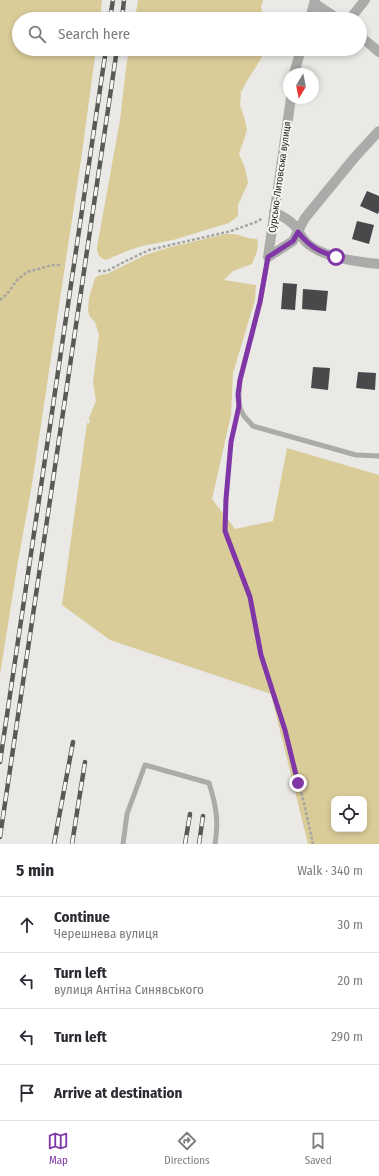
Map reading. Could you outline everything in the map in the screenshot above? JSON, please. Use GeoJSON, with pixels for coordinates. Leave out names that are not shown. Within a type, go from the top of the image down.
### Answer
{"type":"FeatureCollection","features":[{"type":"Feature","properties":{"kind":"street"},"geometry":{"type":"LineString","coordinates":[[356,12],[365,0]]}},
{"type":"Feature","properties":{"kind":"street"},"geometry":{"type":"LineString","coordinates":[[312,12],[315,2],[329,12]]}},
{"type":"Feature","properties":{"kind":"street"},"geometry":{"type":"LineString","coordinates":[[367,42],[379,52]]}},
{"type":"Feature","properties":{"kind":"street"},"geometry":{"type":"LineString","coordinates":[[296,68],[299,56]]}},
{"type":"Feature","properties":{"kind":"street","name":"Сурсько-Литовська вулиця"},"geometry":{"type":"LineString","coordinates":[[268,257],[290,104]]}},
{"type":"Feature","properties":{"kind":"street"},"geometry":{"type":"LineString","coordinates":[[268,257],[293,241],[305,218],[315,205],[379,131]]}},
{"type":"Feature","properties":{"kind":"street"},"geometry":{"type":"LineString","coordinates":[[274,212],[286,218],[294,225],[307,244],[322,252],[359,262],[379,264]]}},
{"type":"Feature","properties":{"kind":"lane"},"geometry":{"type":"LineString","coordinates":[[268,257],[260,302],[240,380],[238,394],[239,406],[244,416],[253,426],[356,455],[379,456]]}},
{"type":"Feature","properties":{"kind":"lane"},"geometry":{"type":"LineString","coordinates":[[122,844],[127,814],[145,765],[209,783],[215,800],[217,830],[215,844]]}},
{"type":"Feature","properties":{"kind":"path"},"geometry":{"type":"LineString","coordinates":[[98,271],[107,271],[150,250],[231,231],[256,222],[274,212]]}},
{"type":"Feature","properties":{"kind":"path"},"geometry":{"type":"LineString","coordinates":[[0,300],[7,294],[17,280],[27,272],[53,264],[61,265]]}},
{"type":"Feature","properties":{"kind":"path"},"geometry":{"type":"LineString","coordinates":[[239,406],[231,442],[225,531],[250,597],[261,655],[285,730],[313,844]]}},
{"type":"Feature","properties":{"kind":"shaded area"},"geometry":{"type":"Polygon","coordinates":[[[0,0],[102,0],[101,12],[12,12],[12,56],[95,56],[81,160],[32,484],[0,675],[0,0]]]}},
{"type":"Feature","properties":{"kind":"shaded area"},"geometry":{"type":"Polygon","coordinates":[[[138,0],[263,0],[261,7],[262,12],[136,12],[138,0]]]}},
{"type":"Feature","properties":{"kind":"shaded area"},"geometry":{"type":"Polygon","coordinates":[[[128,56],[262,56],[241,92],[240,105],[247,130],[239,154],[245,168],[248,183],[238,205],[238,216],[229,223],[173,240],[142,246],[106,260],[99,255],[97,252],[97,247],[120,120],[128,56]]]}},
{"type":"Feature","properties":{"kind":"shaded area"},"geometry":{"type":"Polygon","coordinates":[[[225,234],[235,234],[257,239],[258,242],[258,249],[252,264],[233,271],[224,280],[256,285],[255,300],[233,373],[231,415],[212,499],[235,529],[273,521],[287,448],[379,475],[379,844],[308,844],[271,694],[110,640],[62,605],[87,423],[90,423],[89,418],[96,401],[93,382],[99,335],[95,322],[90,317],[88,311],[89,298],[95,278],[100,275],[107,274],[145,255],[225,234]]]}},
{"type":"Feature","properties":{"kind":"building"},"geometry":{"type":"Polygon","coordinates":[[[367,191],[379,196],[378,214],[360,206],[367,191]]]}},
{"type":"Feature","properties":{"kind":"building"},"geometry":{"type":"Polygon","coordinates":[[[357,221],[374,225],[369,244],[352,239],[357,221]]]}},
{"type":"Feature","properties":{"kind":"building"},"geometry":{"type":"Polygon","coordinates":[[[283,283],[297,284],[295,310],[281,309],[283,283]]]}},
{"type":"Feature","properties":{"kind":"building"},"geometry":{"type":"Polygon","coordinates":[[[303,289],[328,291],[326,311],[302,309],[303,289]]]}},
{"type":"Feature","properties":{"kind":"building"},"geometry":{"type":"Polygon","coordinates":[[[313,367],[330,368],[328,390],[311,388],[313,367]]]}},
{"type":"Feature","properties":{"kind":"building"},"geometry":{"type":"Polygon","coordinates":[[[358,372],[376,373],[375,390],[356,388],[358,372]]]}},
{"type":"Feature","properties":{"kind":"railway"},"geometry":{"type":"LineString","coordinates":[[111,12],[113,0]]}},
{"type":"Feature","properties":{"kind":"railway"},"geometry":{"type":"LineString","coordinates":[[123,12],[124,0]]}},
{"type":"Feature","properties":{"kind":"railway"},"geometry":{"type":"LineString","coordinates":[[0,762],[105,56]]}},
{"type":"Feature","properties":{"kind":"railway"},"geometry":{"type":"LineString","coordinates":[[0,837],[116,56]]}},
{"type":"Feature","properties":{"kind":"railway"},"geometry":{"type":"LineString","coordinates":[[54,844],[73,742]]}},
{"type":"Feature","properties":{"kind":"railway"},"geometry":{"type":"LineString","coordinates":[[72,844],[85,762]]}},
{"type":"Feature","properties":{"kind":"railway"},"geometry":{"type":"LineString","coordinates":[[185,844],[190,814]]}},
{"type":"Feature","properties":{"kind":"railway"},"geometry":{"type":"LineString","coordinates":[[199,844],[203,816]]}},
{"type":"Feature","properties":{"kind":"route"},"geometry":{"type":"LineString","coordinates":[[298,783],[285,730],[261,655],[250,597],[225,531],[226,499],[231,442],[239,406],[238,394],[240,380],[260,302],[268,257],[293,241],[298,232],[307,244],[336,257]]}}]}
